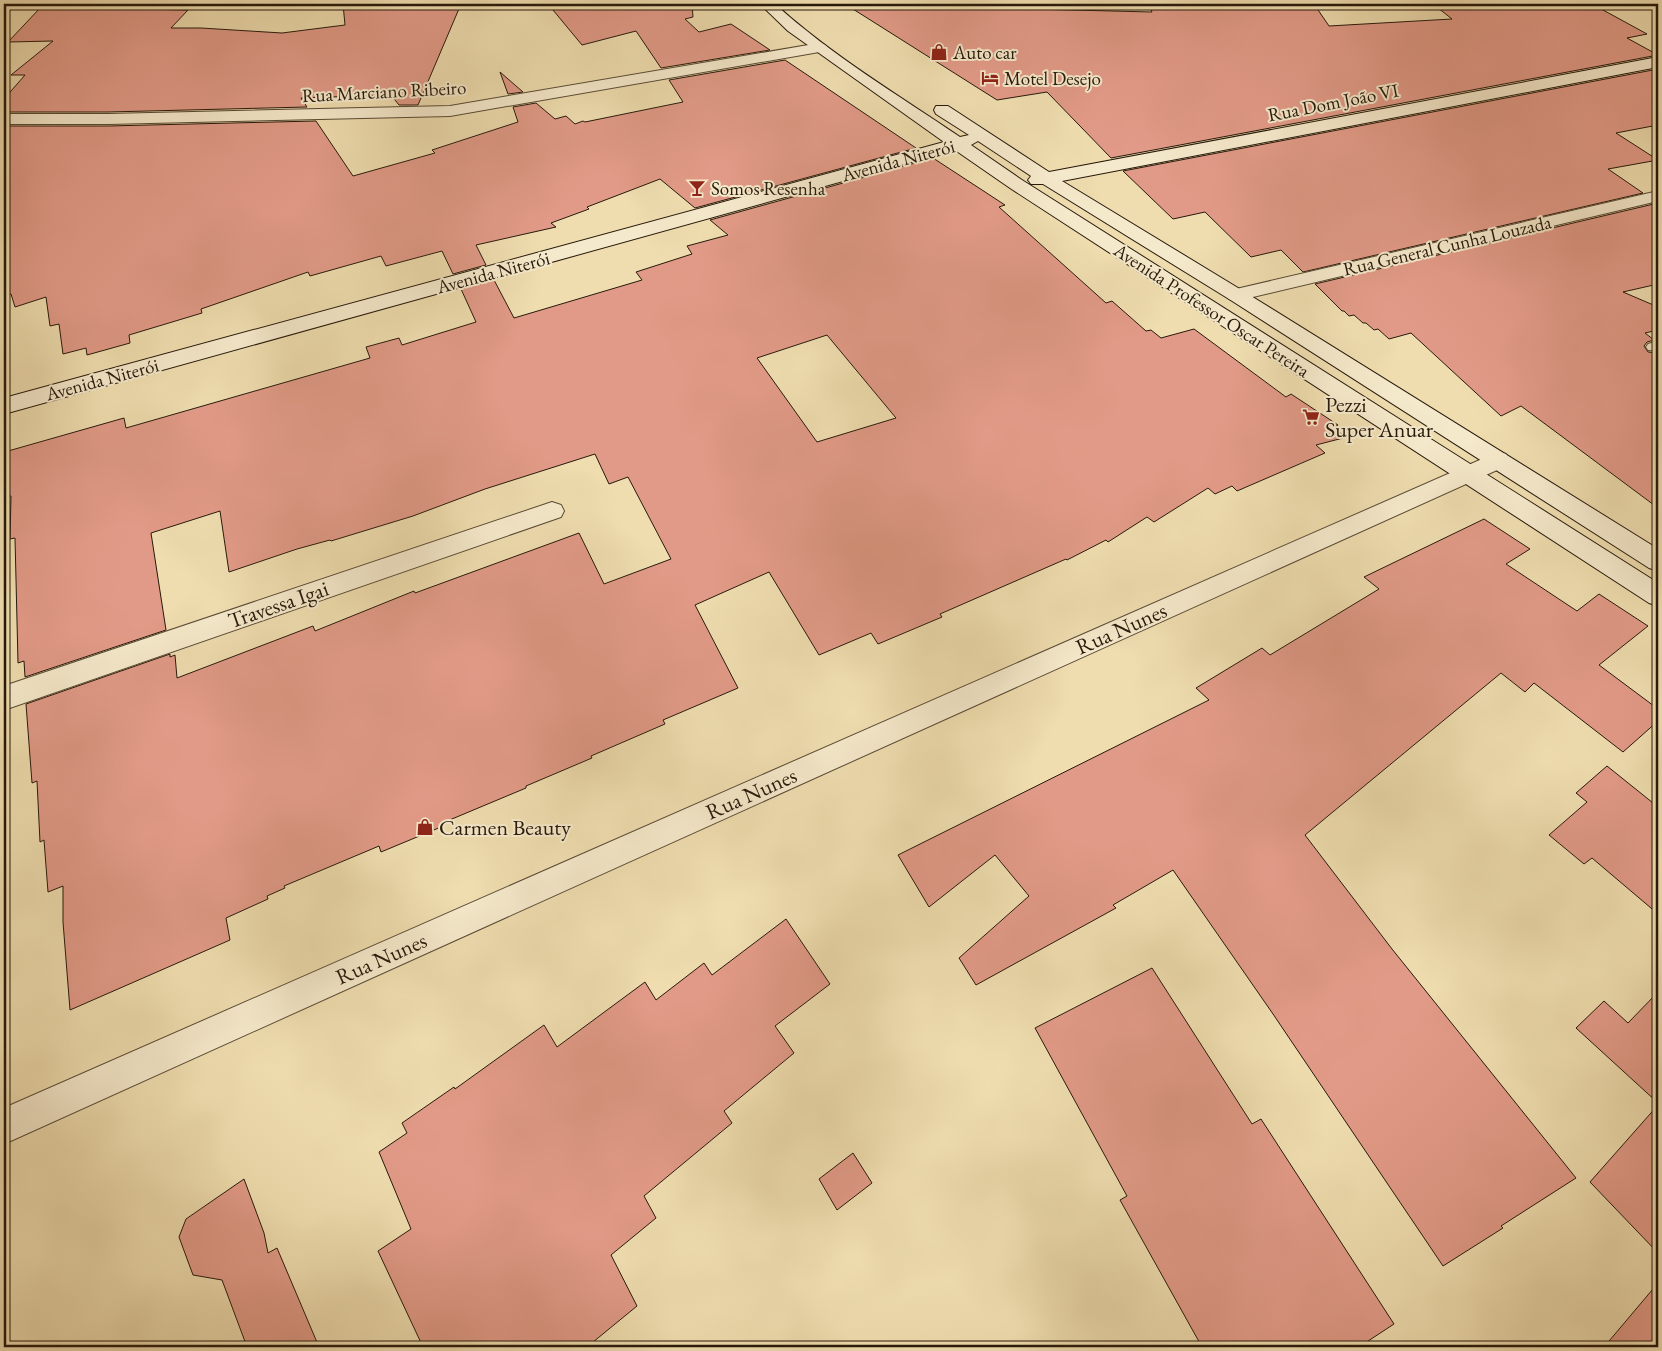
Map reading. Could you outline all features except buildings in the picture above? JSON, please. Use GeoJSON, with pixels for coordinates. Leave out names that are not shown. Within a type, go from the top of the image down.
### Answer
{"type":"FeatureCollection","features":[{"type":"Feature","properties":{"kind":"street","name":"Avenida Professor Oscar Pereira"},"geometry":{"type":"LineString","coordinates":[[772,7],[793,28],[824,41],[958,144],[1016,184],[1658,596]]}},
{"type":"Feature","properties":{"kind":"street","name":"Rua Marciano Ribeiro"},"geometry":{"type":"LineString","coordinates":[[4,119],[108,119],[450,111],[824,41]]}},
{"type":"Feature","properties":{"kind":"street","name":"Rua Dom João VI"},"geometry":{"type":"LineString","coordinates":[[1016,184],[1658,62]]}},
{"type":"Feature","properties":{"kind":"street","name":"Avenida Professor Oscar Pereira"},"geometry":{"type":"LineString","coordinates":[[932,103],[1045,178],[1236,295],[1658,561]]}},
{"type":"Feature","properties":{"kind":"street","name":"Avenida Niterói"},"geometry":{"type":"LineString","coordinates":[[4,406],[958,144],[981,136]]}},
{"type":"Feature","properties":{"kind":"street","name":"Rua General Cunha Louzada"},"geometry":{"type":"LineString","coordinates":[[1236,295],[1658,196]]}},
{"type":"Feature","properties":{"kind":"street","name":"Rua Nunes"},"geometry":{"type":"LineString","coordinates":[[4,1126],[1498,460]]}},
{"type":"Feature","properties":{"kind":"street","name":"Travessa Igai"},"geometry":{"type":"LineString","coordinates":[[4,698],[552,511]]}},
{"type":"Feature","properties":{"kind":"place","name":"Auto car"},"geometry":{"type":"Point","coordinates":[939,52]}},
{"type":"Feature","properties":{"kind":"place","name":"Motel Desejo"},"geometry":{"type":"Point","coordinates":[990,78]}},
{"type":"Feature","properties":{"kind":"place","name":"Somos Resenha"},"geometry":{"type":"Point","coordinates":[697,188]}},
{"type":"Feature","properties":{"kind":"place","name":"Pezzi Super Anuar"},"geometry":{"type":"Point","coordinates":[1311,417]}},
{"type":"Feature","properties":{"kind":"place","name":"Carmen Beauty"},"geometry":{"type":"Point","coordinates":[425,827]}}]}
